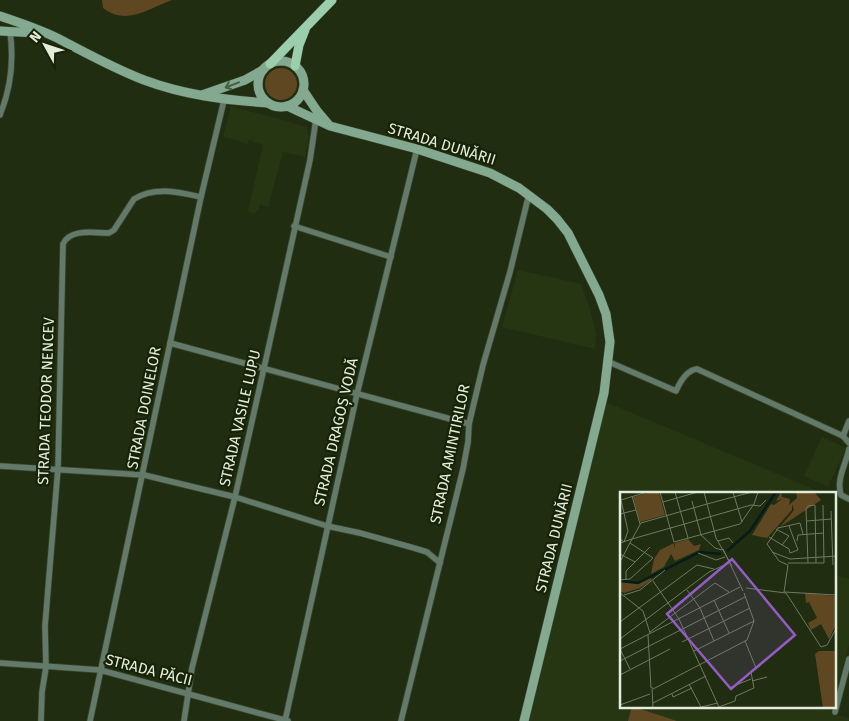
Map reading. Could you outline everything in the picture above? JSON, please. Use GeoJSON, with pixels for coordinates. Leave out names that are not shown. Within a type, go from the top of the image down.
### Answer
{"type":"FeatureCollection","features":[{"type":"Feature","properties":{"kind":"main road"},"geometry":{"type":"LineString","coordinates":[[199,96],[245,80],[266,67],[277,62],[285,62],[295,66],[303,77],[303,90],[298,99],[287,106],[277,107],[268,103],[262,98],[258,87],[259,80],[266,67],[332,0]]}},
{"type":"Feature","properties":{"kind":"main road"},"geometry":{"type":"LineString","coordinates":[[0,18],[2,23],[0,26]]}},
{"type":"Feature","properties":{"kind":"main road"},"geometry":{"type":"LineString","coordinates":[[0,18],[47,34],[142,79],[177,91],[224,100],[268,103]]}},
{"type":"Feature","properties":{"kind":"main road"},"geometry":{"type":"LineString","coordinates":[[295,66],[299,45],[306,27]]}},
{"type":"Feature","properties":{"kind":"main road"},"geometry":{"type":"LineString","coordinates":[[0,31],[47,34]]}},
{"type":"Feature","properties":{"kind":"main road"},"geometry":{"type":"LineString","coordinates":[[303,90],[330,126]]}},
{"type":"Feature","properties":{"kind":"main road","name":"STRADA DUNĂRII"},"geometry":{"type":"LineString","coordinates":[[287,106],[330,126],[417,149],[490,173],[529,194],[557,219],[568,233],[599,295],[606,314],[610,342],[604,393],[524,721]]}},
{"type":"Feature","properties":{"kind":"street"},"geometry":{"type":"LineString","coordinates":[[0,115],[11,72],[13,52],[10,31]]}},
{"type":"Feature","properties":{"kind":"street","name":"STRADA DOINELOR"},"geometry":{"type":"LineString","coordinates":[[90,721],[144,475],[201,197],[224,100]]}},
{"type":"Feature","properties":{"kind":"street","name":"STRADA VASILE LUPU"},"geometry":{"type":"LineString","coordinates":[[184,721],[187,693],[235,497],[310,160],[316,120]]}},
{"type":"Feature","properties":{"kind":"street","name":"STRADA DRAGOȘ VODĂ"},"geometry":{"type":"LineString","coordinates":[[286,721],[357,394],[417,149]]}},
{"type":"Feature","properties":{"kind":"street","name":"STRADA TEODOR NENCEV"},"geometry":{"type":"LineString","coordinates":[[41,721],[42,692],[46,667],[45,626],[58,468],[60,316],[65,240],[73,234],[109,232],[114,230],[134,199],[138,197],[166,190],[201,197]]}},
{"type":"Feature","properties":{"kind":"street","name":"STRADA AMINTIRILOR"},"geometry":{"type":"LineString","coordinates":[[401,721],[466,451],[469,424],[483,365],[510,272],[529,194]]}},
{"type":"Feature","properties":{"kind":"street"},"geometry":{"type":"LineString","coordinates":[[294,226],[391,257]]}},
{"type":"Feature","properties":{"kind":"street"},"geometry":{"type":"LineString","coordinates":[[170,342],[469,424]]}},
{"type":"Feature","properties":{"kind":"street"},"geometry":{"type":"LineString","coordinates":[[609,362],[676,391],[680,382],[691,371],[698,369],[843,436],[849,444]]}},
{"type":"Feature","properties":{"kind":"street"},"geometry":{"type":"LineString","coordinates":[[843,436],[849,421]]}},
{"type":"Feature","properties":{"kind":"street"},"geometry":{"type":"LineString","coordinates":[[849,449],[840,476],[839,488],[841,495],[849,499]]}},
{"type":"Feature","properties":{"kind":"street"},"geometry":{"type":"LineString","coordinates":[[0,466],[58,468],[144,475],[235,497],[328,526],[428,552],[440,563]]}},
{"type":"Feature","properties":{"kind":"street"},"geometry":{"type":"LineString","coordinates":[[835,712],[849,659]]}},
{"type":"Feature","properties":{"kind":"street","name":"STRADA PĂCII"},"geometry":{"type":"LineString","coordinates":[[0,663],[100,670],[286,721]]}},
{"type":"Feature","properties":{"kind":"shaded area"},"geometry":{"type":"Polygon","coordinates":[[[102,0],[172,0],[137,14],[120,16],[103,8],[102,0]]]}},
{"type":"Feature","properties":{"kind":"shaded area"},"geometry":{"type":"Polygon","coordinates":[[[281,68],[293,72],[297,84],[293,96],[281,100],[269,96],[265,84],[269,72],[281,68]]]}},
{"type":"Feature","properties":{"kind":"shaded area"},"geometry":{"type":"Polygon","coordinates":[[[231,106],[307,127],[309,137],[305,157],[283,152],[268,207],[260,204],[254,214],[248,211],[263,145],[249,140],[247,144],[223,136],[231,106]]]}},
{"type":"Feature","properties":{"kind":"shaded area"},"geometry":{"type":"Polygon","coordinates":[[[518,270],[581,284],[596,333],[595,349],[502,327],[518,270]]]}},
{"type":"Feature","properties":{"kind":"shaded area"},"geometry":{"type":"Polygon","coordinates":[[[606,402],[821,492],[620,492],[620,708],[832,708],[830,713],[849,718],[849,721],[528,721],[606,402]]]}},
{"type":"Feature","properties":{"kind":"shaded area"},"geometry":{"type":"Polygon","coordinates":[[[822,437],[846,448],[828,487],[804,476],[822,437]]]}},
{"type":"Feature","properties":{"kind":"shaded area"},"geometry":{"type":"Polygon","coordinates":[[[836,575],[849,579],[849,644],[836,690],[836,575]]]}},
{"type":"Feature","properties":{"kind":"shaded area"},"geometry":{"type":"Polygon","coordinates":[[[632,708],[637,708],[677,721],[628,721],[632,708]]]}}]}
